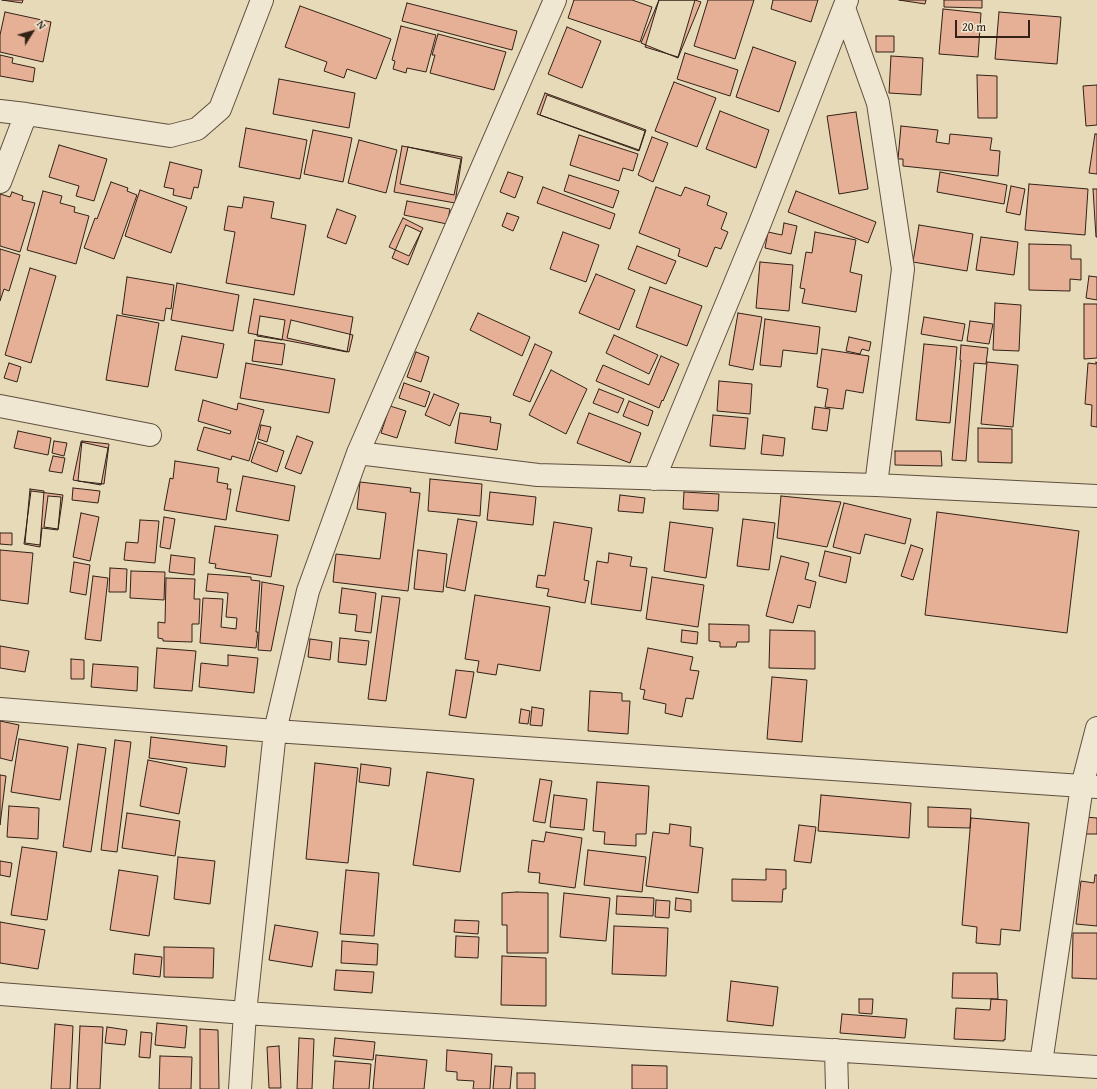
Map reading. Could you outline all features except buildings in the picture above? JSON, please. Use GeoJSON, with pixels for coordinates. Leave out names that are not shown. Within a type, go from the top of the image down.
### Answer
{"type":"FeatureCollection","features":[{"type":"Feature","properties":{"kind":"street"},"geometry":{"type":"LineString","coordinates":[[0,111],[170,136],[198,129],[220,110],[262,0]]}},
{"type":"Feature","properties":{"kind":"street"},"geometry":{"type":"LineString","coordinates":[[240,1089],[245,1013],[275,731],[308,591],[358,453],[555,0]]}},
{"type":"Feature","properties":{"kind":"street"},"geometry":{"type":"LineString","coordinates":[[654,479],[760,223],[846,4]]}},
{"type":"Feature","properties":{"kind":"street"},"geometry":{"type":"LineString","coordinates":[[846,4],[878,103],[903,269],[876,485]]}},
{"type":"Feature","properties":{"kind":"street"},"geometry":{"type":"LineString","coordinates":[[0,182],[26,114]]}},
{"type":"Feature","properties":{"kind":"street"},"geometry":{"type":"LineString","coordinates":[[0,406],[150,435]]}},
{"type":"Feature","properties":{"kind":"street"},"geometry":{"type":"LineString","coordinates":[[358,453],[538,475],[876,485],[1097,496]]}},
{"type":"Feature","properties":{"kind":"street"},"geometry":{"type":"LineString","coordinates":[[0,709],[275,731],[1090,786]]}},
{"type":"Feature","properties":{"kind":"street"},"geometry":{"type":"LineString","coordinates":[[1041,1063],[1090,786],[1097,728]]}},
{"type":"Feature","properties":{"kind":"street"},"geometry":{"type":"LineString","coordinates":[[0,994],[245,1013],[1097,1067]]}},
{"type":"Feature","properties":{"kind":"street"},"geometry":{"type":"LineString","coordinates":[[836,1050],[837,1089]]}}]}
